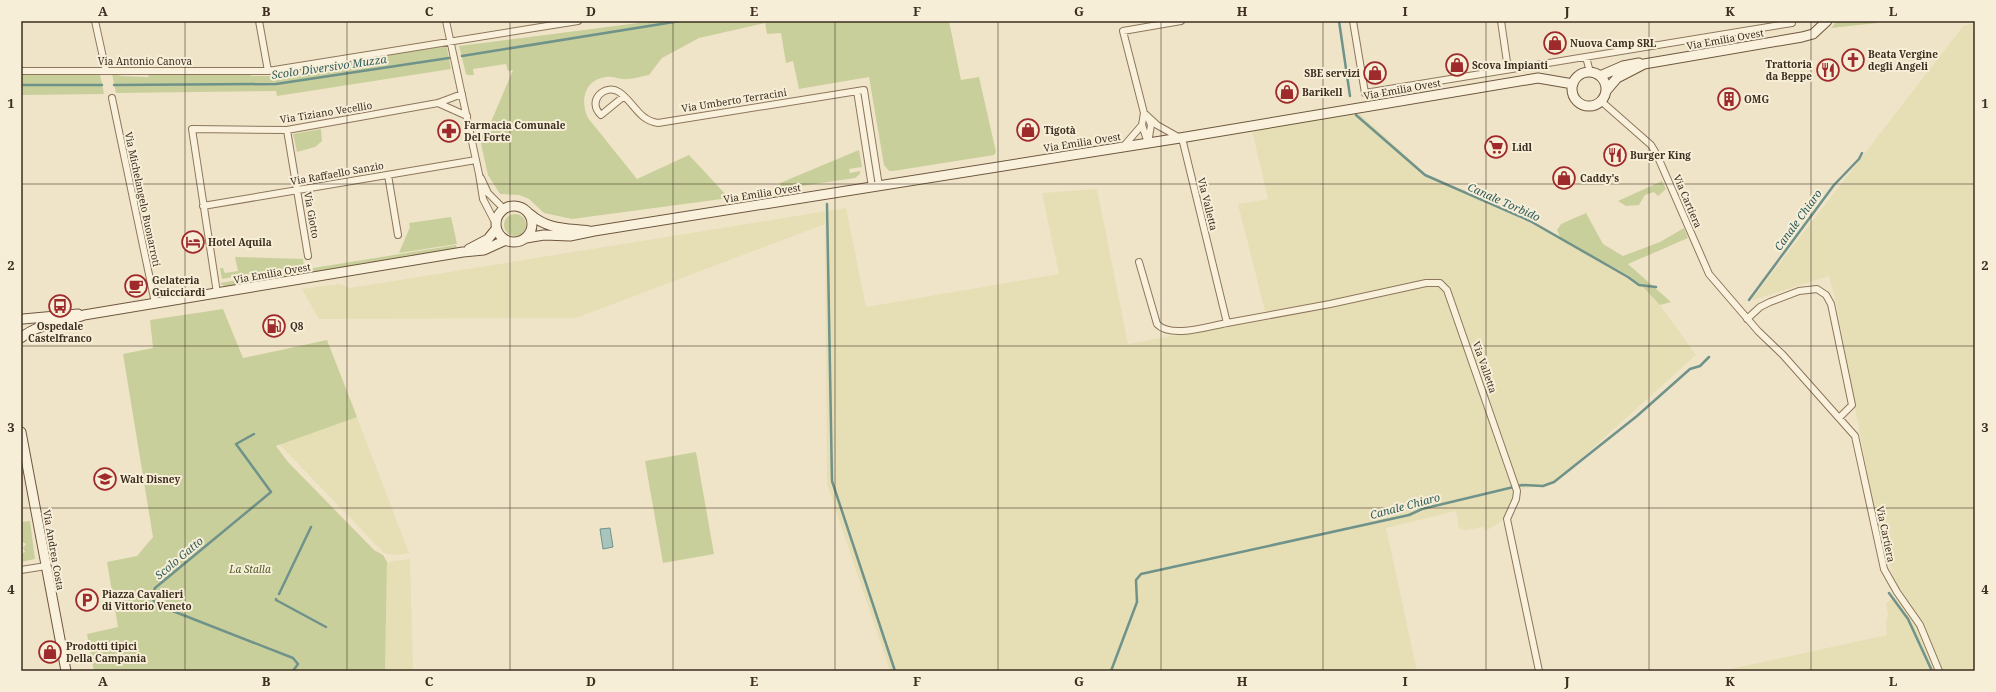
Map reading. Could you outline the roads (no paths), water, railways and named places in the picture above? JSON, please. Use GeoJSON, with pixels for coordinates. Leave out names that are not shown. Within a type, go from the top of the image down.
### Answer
{"type":"FeatureCollection","features":[{"type":"Feature","properties":{"kind":"main road","name":"Via Emilia Ovest"},"geometry":{"type":"LineString","coordinates":[[1606,91],[1617,78],[1644,64],[1802,37],[1816,32],[1827,21]]}},
{"type":"Feature","properties":{"kind":"main road","name":"Via Emilia Ovest"},"geometry":{"type":"LineString","coordinates":[[1600,76],[1636,62],[1644,64]]}},
{"type":"Feature","properties":{"kind":"main road"},"geometry":{"type":"LineString","coordinates":[[1590,72],[1600,76],[1606,85],[1606,91],[1601,101],[1591,105],[1580,103],[1573,94],[1573,84],[1579,75],[1590,72]]}},
{"type":"Feature","properties":{"kind":"main road","name":"Via Emilia Ovest"},"geometry":{"type":"LineString","coordinates":[[526,238],[544,234],[570,236],[1181,138],[1538,78],[1573,84]]}},
{"type":"Feature","properties":{"kind":"main road"},"geometry":{"type":"LineString","coordinates":[[509,206],[521,207],[530,214],[532,228],[526,238],[515,242],[506,240],[496,227],[499,213],[509,206]]}},
{"type":"Feature","properties":{"kind":"main road","name":"Via Emilia Ovest"},"geometry":{"type":"LineString","coordinates":[[530,214],[543,224],[553,227],[594,231]]}},
{"type":"Feature","properties":{"kind":"main road","name":"Via Emilia Ovest"},"geometry":{"type":"LineString","coordinates":[[463,252],[482,243],[496,227]]}},
{"type":"Feature","properties":{"kind":"main road","name":"Via Emilia Ovest"},"geometry":{"type":"LineString","coordinates":[[23,336],[41,326],[84,315],[463,252],[484,250],[506,240]]}},
{"type":"Feature","properties":{"kind":"main road","name":"Via Emilia Ovest"},"geometry":{"type":"LineString","coordinates":[[23,336],[26,326],[22,318],[72,313],[84,315]]}},
{"type":"Feature","properties":{"kind":"main road","name":"Via Andrea Costa"},"geometry":{"type":"LineString","coordinates":[[21,432],[66,671]]}},
{"type":"Feature","properties":{"kind":"street"},"geometry":{"type":"LineString","coordinates":[[95,21],[106,71]]}},
{"type":"Feature","properties":{"kind":"street"},"geometry":{"type":"LineString","coordinates":[[259,21],[268,71]]}},
{"type":"Feature","properties":{"kind":"street"},"geometry":{"type":"LineString","coordinates":[[446,21],[467,116],[483,199],[496,227]]}},
{"type":"Feature","properties":{"kind":"street","name":"Via Antonio Canova"},"geometry":{"type":"LineString","coordinates":[[21,71],[268,71],[578,21]]}},
{"type":"Feature","properties":{"kind":"street"},"geometry":{"type":"LineString","coordinates":[[1148,143],[1151,125],[1144,113],[1123,31],[1181,21]]}},
{"type":"Feature","properties":{"kind":"street","name":"Via Emilia Ovest"},"geometry":{"type":"LineString","coordinates":[[1353,21],[1365,93],[1792,23],[1792,21]]}},
{"type":"Feature","properties":{"kind":"street"},"geometry":{"type":"LineString","coordinates":[[1501,21],[1508,69]]}},
{"type":"Feature","properties":{"kind":"street"},"geometry":{"type":"LineString","coordinates":[[1586,57],[1590,72]]}},
{"type":"Feature","properties":{"kind":"street","name":"Via Umberto Terracini"},"geometry":{"type":"LineString","coordinates":[[623,97],[601,115],[597,112],[595,106],[596,99],[600,93],[612,90],[618,92],[623,97],[644,119],[658,123],[861,90],[875,186]]}},
{"type":"Feature","properties":{"kind":"street","name":"Via Tiziano Vecellio"},"geometry":{"type":"LineString","coordinates":[[203,206],[192,129],[287,130],[438,103],[462,94]]}},
{"type":"Feature","properties":{"kind":"street","name":"Via Michelangelo Buonarroti"},"geometry":{"type":"LineString","coordinates":[[112,98],[155,303]]}},
{"type":"Feature","properties":{"kind":"street","name":"Via Cartiera"},"geometry":{"type":"LineString","coordinates":[[1601,101],[1651,145],[1657,155],[1706,269],[1747,319],[1783,355],[1855,436],[1884,569],[1897,592],[1920,625],[1940,671]]}},
{"type":"Feature","properties":{"kind":"street"},"geometry":{"type":"LineString","coordinates":[[438,103],[467,116]]}},
{"type":"Feature","properties":{"kind":"street"},"geometry":{"type":"LineString","coordinates":[[449,107],[464,105]]}},
{"type":"Feature","properties":{"kind":"street"},"geometry":{"type":"LineString","coordinates":[[1144,113],[1142,125],[1148,143]]}},
{"type":"Feature","properties":{"kind":"street"},"geometry":{"type":"LineString","coordinates":[[1149,120],[1181,138]]}},
{"type":"Feature","properties":{"kind":"street"},"geometry":{"type":"LineString","coordinates":[[1123,147],[1142,125]]}},
{"type":"Feature","properties":{"kind":"street","name":"Via Giotto"},"geometry":{"type":"LineString","coordinates":[[287,130],[308,256]]}},
{"type":"Feature","properties":{"kind":"street","name":"Via Valletta"},"geometry":{"type":"LineString","coordinates":[[1181,138],[1227,322]]}},
{"type":"Feature","properties":{"kind":"street","name":"Via Raffaello Sanzio"},"geometry":{"type":"LineString","coordinates":[[203,206],[476,160]]}},
{"type":"Feature","properties":{"kind":"street"},"geometry":{"type":"LineString","coordinates":[[479,174],[488,193],[504,209]]}},
{"type":"Feature","properties":{"kind":"street"},"geometry":{"type":"LineString","coordinates":[[388,175],[398,235]]}},
{"type":"Feature","properties":{"kind":"street"},"geometry":{"type":"LineString","coordinates":[[203,206],[217,293]]}},
{"type":"Feature","properties":{"kind":"street","name":"Via Valletta"},"geometry":{"type":"LineString","coordinates":[[1139,262],[1157,324],[1160,328],[1175,332],[1330,304],[1426,283],[1440,283],[1450,295],[1516,488],[1516,499],[1507,519],[1539,671]]}},
{"type":"Feature","properties":{"kind":"street"},"geometry":{"type":"LineString","coordinates":[[1747,319],[1760,307],[1770,302],[1810,289],[1817,289],[1826,295],[1831,304],[1852,405],[1839,418]]}},
{"type":"Feature","properties":{"kind":"street"},"geometry":{"type":"LineString","coordinates":[[21,570],[46,566]]}},
{"type":"Feature","properties":{"kind":"water"},"geometry":{"type":"Polygon","coordinates":[[[610,528],[613,547],[603,549],[600,529],[610,528]]]}},
{"type":"Feature","properties":{"kind":"waterway","name":"Scolo Diversivo Muzza"},"geometry":{"type":"LineString","coordinates":[[462,56],[680,21]]}},
{"type":"Feature","properties":{"kind":"waterway","name":"Canale Torbido"},"geometry":{"type":"LineString","coordinates":[[1339,21],[1350,96]]}},
{"type":"Feature","properties":{"kind":"waterway","name":"Scolo Diversivo Muzza"},"geometry":{"type":"LineString","coordinates":[[114,85],[276,84],[449,58]]}},
{"type":"Feature","properties":{"kind":"waterway","name":"Scolo Diversivo Muzza"},"geometry":{"type":"LineString","coordinates":[[21,85],[102,85]]}},
{"type":"Feature","properties":{"kind":"waterway","name":"Canale Torbido"},"geometry":{"type":"LineString","coordinates":[[1356,115],[1425,175],[1530,221],[1628,277],[1639,285],[1656,287]]}},
{"type":"Feature","properties":{"kind":"waterway","name":"Canale Chiaro"},"geometry":{"type":"LineString","coordinates":[[1749,300],[1834,185],[1859,159],[1862,153]]}},
{"type":"Feature","properties":{"kind":"waterway"},"geometry":{"type":"LineString","coordinates":[[827,204],[832,481],[895,671]]}},
{"type":"Feature","properties":{"kind":"waterway","name":"Canale Chiaro"},"geometry":{"type":"LineString","coordinates":[[1111,671],[1137,602],[1136,580],[1141,574],[1409,515],[1422,509],[1522,485],[1543,486],[1554,482],[1637,416],[1690,369],[1700,366],[1709,357]]}},
{"type":"Feature","properties":{"kind":"waterway","name":"Scolo Gatto"},"geometry":{"type":"LineString","coordinates":[[254,434],[236,444],[271,492],[155,588],[153,598],[155,603],[160,606],[293,658],[298,664],[293,671]]}},
{"type":"Feature","properties":{"kind":"waterway"},"geometry":{"type":"LineString","coordinates":[[279,594],[311,527]]}},
{"type":"Feature","properties":{"kind":"waterway","name":"Canale Torbido"},"geometry":{"type":"LineString","coordinates":[[1889,593],[1908,619],[1932,671]]}},
{"type":"Feature","properties":{"kind":"waterway"},"geometry":{"type":"LineString","coordinates":[[276,599],[326,627]]}},
{"type":"Feature","properties":{"kind":"place","name":"Nuova Camp SRL"},"geometry":{"type":"Point","coordinates":[1555,43]}},
{"type":"Feature","properties":{"kind":"place","name":"Beata Vergine degli Angeli"},"geometry":{"type":"Point","coordinates":[1853,60]}},
{"type":"Feature","properties":{"kind":"place","name":"Scova Impianti"},"geometry":{"type":"Point","coordinates":[1457,65]}},
{"type":"Feature","properties":{"kind":"place","name":"Trattoria da Beppe"},"geometry":{"type":"Point","coordinates":[1828,70]}},
{"type":"Feature","properties":{"kind":"place","name":"SBE servizi"},"geometry":{"type":"Point","coordinates":[1375,73]}},
{"type":"Feature","properties":{"kind":"place","name":"Barikell"},"geometry":{"type":"Point","coordinates":[1287,92]}},
{"type":"Feature","properties":{"kind":"place","name":"OMG"},"geometry":{"type":"Point","coordinates":[1729,99]}},
{"type":"Feature","properties":{"kind":"place","name":"Tigotà"},"geometry":{"type":"Point","coordinates":[1028,130]}},
{"type":"Feature","properties":{"kind":"place","name":"Farmacia Comunale Del Forte"},"geometry":{"type":"Point","coordinates":[449,131]}},
{"type":"Feature","properties":{"kind":"place","name":"Lidl"},"geometry":{"type":"Point","coordinates":[1496,147]}},
{"type":"Feature","properties":{"kind":"place","name":"Burger King"},"geometry":{"type":"Point","coordinates":[1615,155]}},
{"type":"Feature","properties":{"kind":"place","name":"Caddy's"},"geometry":{"type":"Point","coordinates":[1564,178]}},
{"type":"Feature","properties":{"kind":"place","name":"Hotel Aquila"},"geometry":{"type":"Point","coordinates":[193,242]}},
{"type":"Feature","properties":{"kind":"place","name":"Gelateria Guicciardi"},"geometry":{"type":"Point","coordinates":[136,286]}},
{"type":"Feature","properties":{"kind":"place","name":"Ospedale Castelfranco"},"geometry":{"type":"Point","coordinates":[60,306]}},
{"type":"Feature","properties":{"kind":"place","name":"Q8"},"geometry":{"type":"Point","coordinates":[274,326]}},
{"type":"Feature","properties":{"kind":"place","name":"Walt Disney"},"geometry":{"type":"Point","coordinates":[105,479]}},
{"type":"Feature","properties":{"kind":"place","name":"Piazza Cavalieri di Vittorio Veneto"},"geometry":{"type":"Point","coordinates":[87,600]}},
{"type":"Feature","properties":{"kind":"place","name":"Prodotti tipici Della Campania"},"geometry":{"type":"Point","coordinates":[50,652]}},
{"type":"Feature","properties":{"kind":"park label","name":"La Stalla"},"geometry":{"type":"Point","coordinates":[250,569]}}]}
